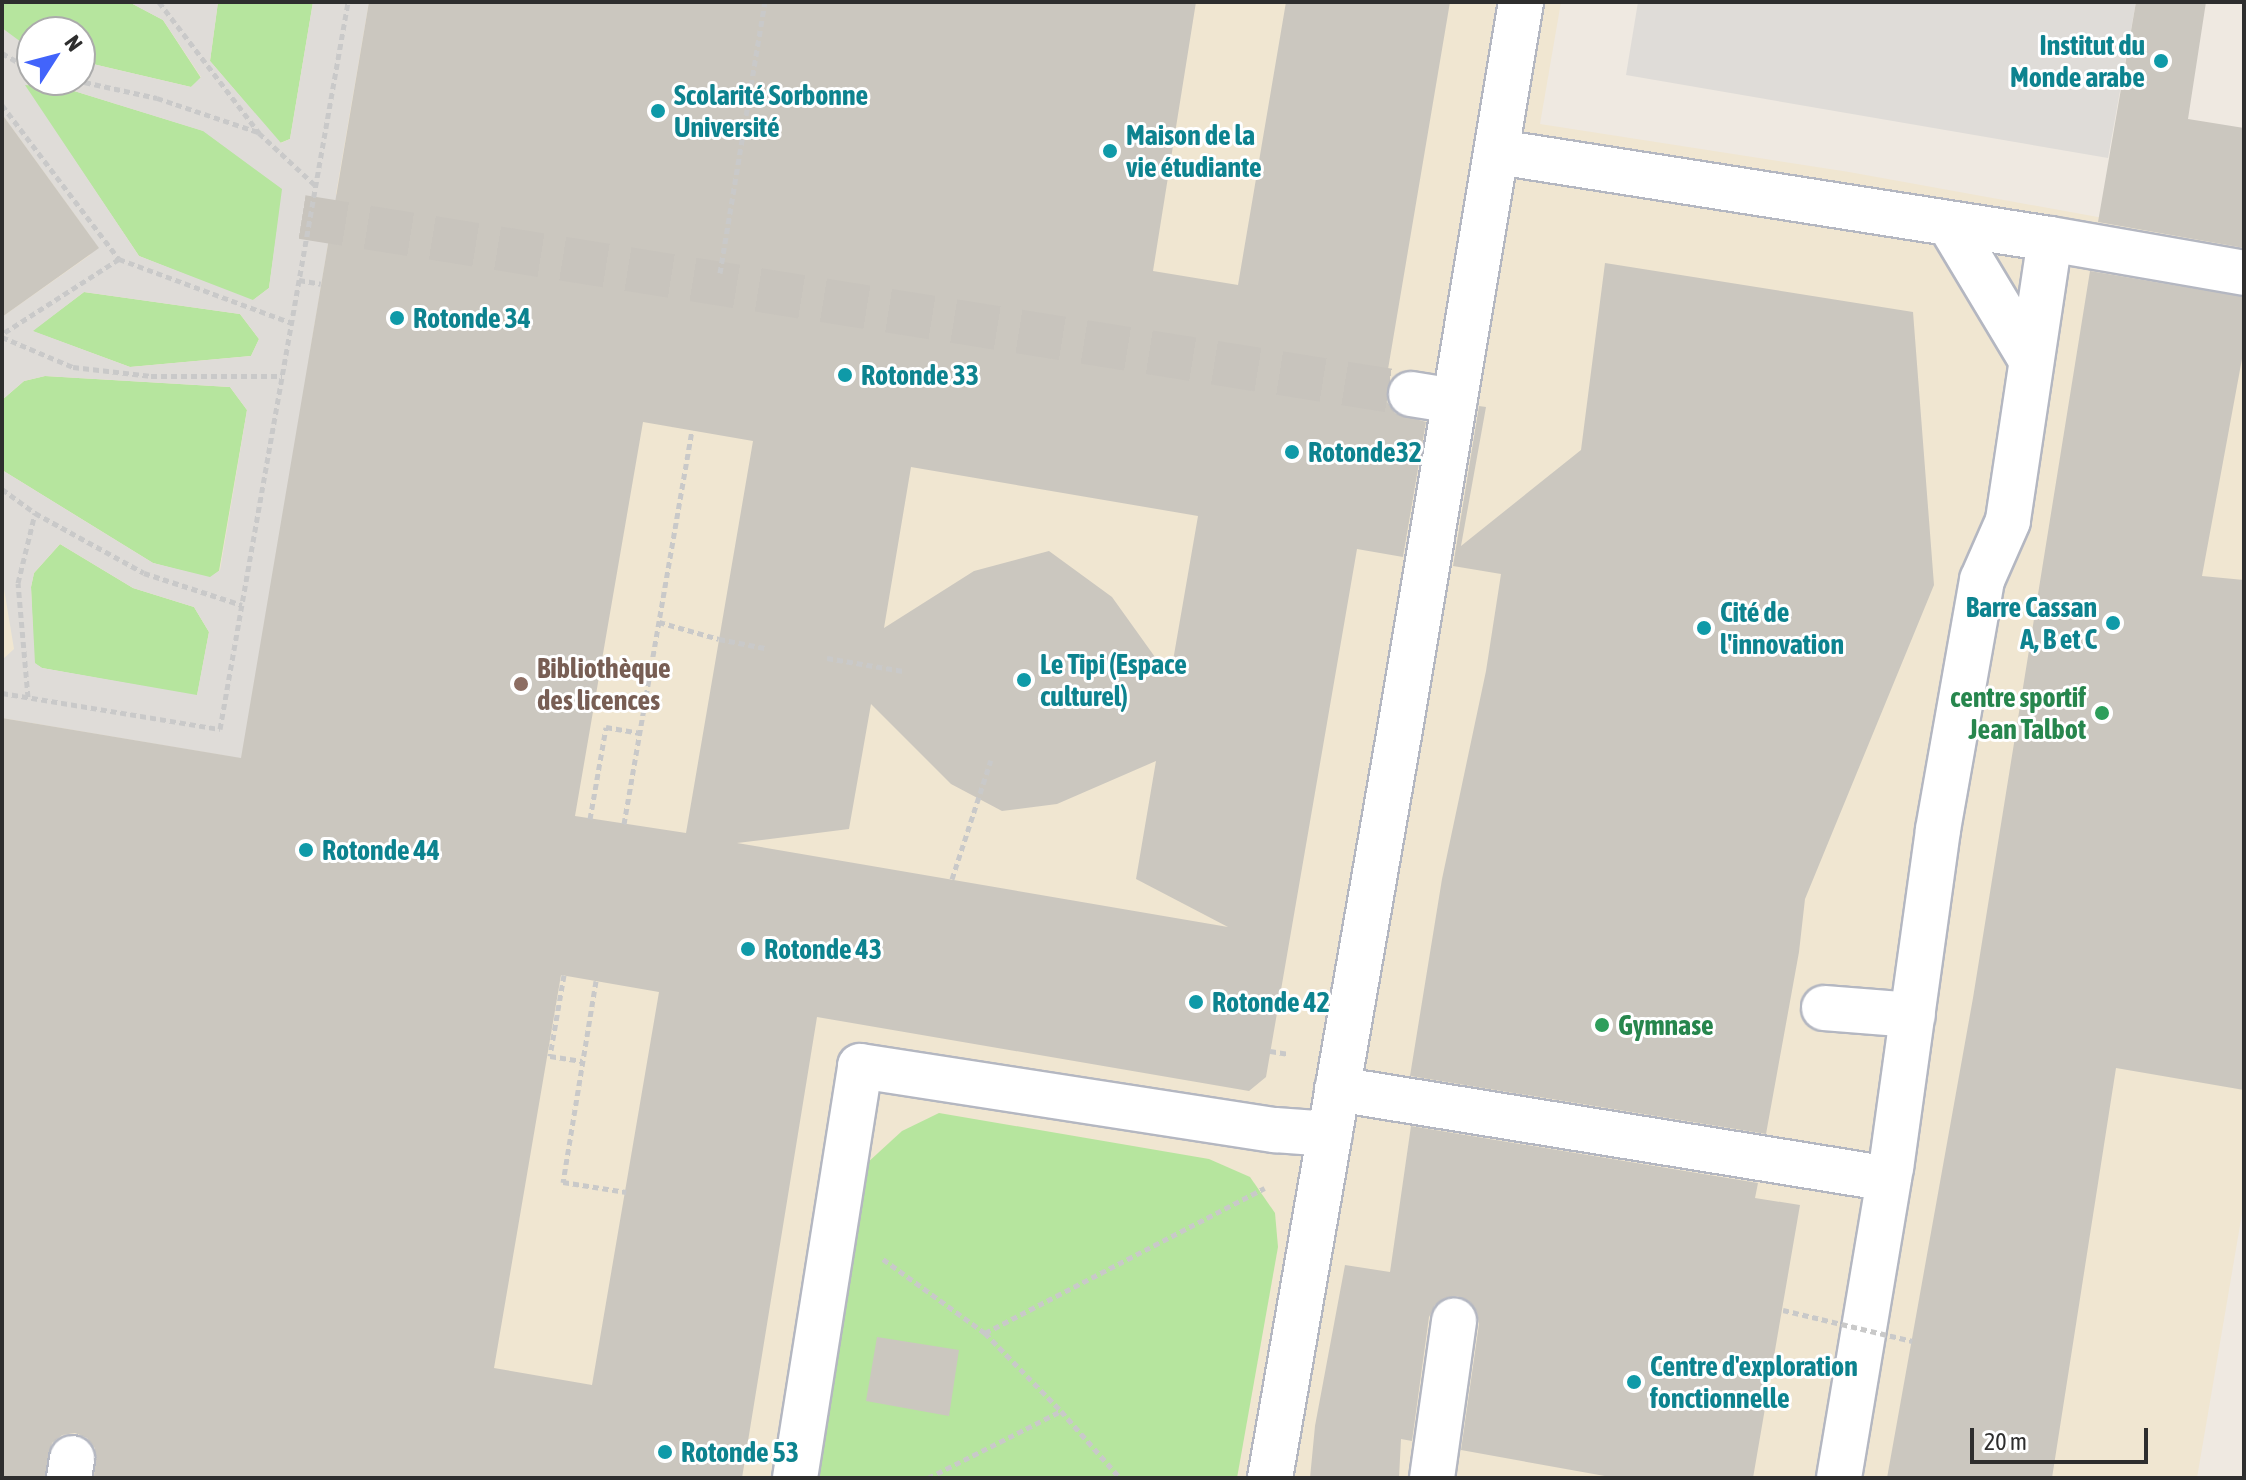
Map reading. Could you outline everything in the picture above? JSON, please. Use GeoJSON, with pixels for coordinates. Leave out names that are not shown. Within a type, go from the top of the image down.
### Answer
{"type":"FeatureCollection","features":[{"type":"Feature","properties":{"kind":"lane"},"geometry":{"type":"LineString","coordinates":[[1270,1478],[1498,152],[1521,2]]}},
{"type":"Feature","properties":{"kind":"lane"},"geometry":{"type":"LineString","coordinates":[[1498,152],[2050,239],[2244,273]]}},
{"type":"Feature","properties":{"kind":"lane"},"geometry":{"type":"LineString","coordinates":[[1950,225],[2030,358]]}},
{"type":"Feature","properties":{"kind":"lane"},"geometry":{"type":"LineString","coordinates":[[1839,1478],[1889,1179],[1938,830],[1982,580],[2008,521],[2050,239]]}},
{"type":"Feature","properties":{"kind":"lane"},"geometry":{"type":"LineString","coordinates":[[1411,394],[1454,401]]}},
{"type":"Feature","properties":{"kind":"lane"},"geometry":{"type":"LineString","coordinates":[[1824,1008],[1913,1015]]}},
{"type":"Feature","properties":{"kind":"lane"},"geometry":{"type":"LineString","coordinates":[[795,1478],[860,1066],[1275,1130],[1327,1145]]}},
{"type":"Feature","properties":{"kind":"lane"},"geometry":{"type":"LineString","coordinates":[[1337,1089],[1889,1179]]}},
{"type":"Feature","properties":{"kind":"lane"},"geometry":{"type":"LineString","coordinates":[[1432,1478],[1454,1321]]}},
{"type":"Feature","properties":{"kind":"path"},"geometry":{"type":"LineString","coordinates":[[159,2],[259,133],[315,186]]}},
{"type":"Feature","properties":{"kind":"path"},"geometry":{"type":"LineString","coordinates":[[2,693],[220,729],[348,2]]}},
{"type":"Feature","properties":{"kind":"path"},"geometry":{"type":"LineString","coordinates":[[720,273],[765,2]]}},
{"type":"Feature","properties":{"kind":"path"},"geometry":{"type":"LineString","coordinates":[[96,85],[157,98],[259,133]]}},
{"type":"Feature","properties":{"kind":"path"},"geometry":{"type":"LineString","coordinates":[[2,105],[119,259],[292,323]]}},
{"type":"Feature","properties":{"kind":"path"},"geometry":{"type":"LineString","coordinates":[[2,336],[119,259]]}},
{"type":"Feature","properties":{"kind":"path"},"geometry":{"type":"LineString","coordinates":[[299,280],[321,284]]}},
{"type":"Feature","properties":{"kind":"path"},"geometry":{"type":"LineString","coordinates":[[2,336],[73,367],[151,376],[282,376]]}},
{"type":"Feature","properties":{"kind":"path"},"geometry":{"type":"LineString","coordinates":[[624,824],[692,430]]}},
{"type":"Feature","properties":{"kind":"path"},"geometry":{"type":"LineString","coordinates":[[2,489],[35,513],[144,573],[242,605]]}},
{"type":"Feature","properties":{"kind":"path"},"geometry":{"type":"LineString","coordinates":[[28,697],[18,583],[35,513]]}},
{"type":"Feature","properties":{"kind":"path"},"geometry":{"type":"LineString","coordinates":[[659,622],[765,648]]}},
{"type":"Feature","properties":{"kind":"path"},"geometry":{"type":"LineString","coordinates":[[827,658],[903,671]]}},
{"type":"Feature","properties":{"kind":"path"},"geometry":{"type":"LineString","coordinates":[[590,819],[606,727],[641,733]]}},
{"type":"Feature","properties":{"kind":"path"},"geometry":{"type":"LineString","coordinates":[[952,879],[991,760]]}},
{"type":"Feature","properties":{"kind":"path"},"geometry":{"type":"LineString","coordinates":[[564,975],[550,1056],[582,1061]]}},
{"type":"Feature","properties":{"kind":"path"},"geometry":{"type":"LineString","coordinates":[[596,981],[563,1182],[626,1192]]}},
{"type":"Feature","properties":{"kind":"path"},"geometry":{"type":"LineString","coordinates":[[985,1333],[1327,1145]]}},
{"type":"Feature","properties":{"kind":"path"},"geometry":{"type":"LineString","coordinates":[[834,1224],[985,1333],[1061,1411],[1120,1478]]}},
{"type":"Feature","properties":{"kind":"path"},"geometry":{"type":"LineString","coordinates":[[1783,1310],[1912,1341]]}},
{"type":"Feature","properties":{"kind":"path"},"geometry":{"type":"LineString","coordinates":[[928,1478],[1061,1411]]}},
{"type":"Feature","properties":{"kind":"shaded area"},"geometry":{"type":"Polygon","coordinates":[[[2,2],[1561,2],[1540,124],[1849,172],[2098,217],[2244,236],[2244,1202],[2197,1478],[2,1478],[2,2]]]}},
{"type":"Feature","properties":{"kind":"shaded area"},"geometry":{"type":"Polygon","coordinates":[[[129,2],[218,2],[210,61],[281,143],[290,139],[313,2],[369,2],[336,194],[347,210],[332,221],[310,352],[320,367],[254,760],[239,771],[227,756],[2,718],[2,660],[14,649],[2,577],[2,470],[153,563],[210,577],[220,570],[247,410],[230,387],[45,376],[24,381],[2,400],[2,317],[90,255],[93,240],[2,114],[2,28],[16,38],[16,96],[32,96],[139,256],[253,300],[269,288],[282,189],[203,131],[90,96],[96,96],[96,65],[191,87],[201,77],[163,20],[129,2]],[[84,292],[33,331],[130,367],[251,356],[259,339],[240,314],[84,292]],[[60,544],[34,573],[31,587],[35,663],[42,668],[197,695],[209,632],[194,607],[133,588],[60,544]]]}},
{"type":"Feature","properties":{"kind":"shaded area"},"geometry":{"type":"Polygon","coordinates":[[[1638,2],[2136,2],[2108,158],[1626,75],[1638,2]]]}},
{"type":"Feature","properties":{"kind":"green space"},"geometry":{"type":"Polygon","coordinates":[[[2,2],[129,2],[163,20],[201,78],[191,87],[96,65],[96,16],[16,16],[16,40],[2,28],[2,2]]]}},
{"type":"Feature","properties":{"kind":"green space"},"geometry":{"type":"Polygon","coordinates":[[[218,2],[313,2],[290,139],[280,143],[210,61],[218,2]]]}},
{"type":"Feature","properties":{"kind":"green space"},"geometry":{"type":"Polygon","coordinates":[[[31,96],[90,96],[204,131],[283,189],[269,288],[252,301],[139,256],[31,96]]]}},
{"type":"Feature","properties":{"kind":"green space"},"geometry":{"type":"Polygon","coordinates":[[[84,292],[240,314],[259,339],[251,356],[130,367],[32,331],[84,292]]]}},
{"type":"Feature","properties":{"kind":"green space"},"geometry":{"type":"Polygon","coordinates":[[[45,376],[230,387],[247,410],[219,571],[210,578],[153,563],[2,470],[2,400],[24,381],[45,376]]]}},
{"type":"Feature","properties":{"kind":"green space"},"geometry":{"type":"Polygon","coordinates":[[[60,544],[133,588],[194,607],[209,632],[197,696],[42,668],[34,663],[31,587],[34,573],[60,544]]]}},
{"type":"Feature","properties":{"kind":"green space"},"geometry":{"type":"Polygon","coordinates":[[[939,1113],[1209,1159],[1250,1177],[1275,1213],[1278,1247],[1237,1478],[818,1478],[813,1464],[866,1164],[902,1131],[939,1113]]]}},
{"type":"Feature","properties":{"kind":"building"},"geometry":{"type":"Polygon","coordinates":[[[369,2],[1196,2],[1153,271],[1238,285],[1286,2],[1450,2],[1385,387],[1387,402],[1395,413],[1426,422],[1403,557],[1357,549],[1266,1077],[1249,1091],[817,1017],[742,1478],[94,1478],[95,1448],[87,1438],[75,1433],[62,1435],[52,1443],[45,1478],[2,1478],[2,718],[241,758],[369,2]],[[643,422],[575,816],[686,833],[753,441],[643,422]],[[911,467],[884,628],[974,571],[1049,551],[1112,597],[1170,678],[1198,516],[911,467]],[[871,704],[849,829],[737,843],[1228,927],[1136,879],[1156,761],[1057,804],[1002,811],[951,784],[871,704]],[[561,975],[494,1368],[592,1385],[659,992],[561,975]]]}},
{"type":"Feature","properties":{"kind":"building","name":"Institut du Monde arabe"},"geometry":{"type":"Polygon","coordinates":[[[2136,2],[2206,2],[2188,119],[2244,128],[2244,248],[2098,222],[2136,2]]]}},
{"type":"Feature","properties":{"kind":"building"},"geometry":{"type":"Polygon","coordinates":[[[2,114],[99,248],[2,317],[2,114]]]}},
{"type":"Feature","properties":{"kind":"building","name":"Cité de l'innovation"},"geometry":{"type":"Polygon","coordinates":[[[1605,263],[1913,312],[1934,585],[1805,899],[1799,952],[1766,1134],[1410,1076],[1442,879],[1486,671],[1501,574],[1453,566],[1479,406],[1486,407],[1461,546],[1581,450],[1605,263]]]}},
{"type":"Feature","properties":{"kind":"building","name":"Barre Cassan A, B et C"},"geometry":{"type":"Polygon","coordinates":[[[2090,271],[2244,297],[2244,348],[2202,576],[2244,580],[2244,1090],[2116,1068],[2052,1478],[1887,1478],[1973,998],[2090,271]]]}},
{"type":"Feature","properties":{"kind":"building","name":"Centre d'exploration fonctionnelle"},"geometry":{"type":"Polygon","coordinates":[[[1411,1126],[1758,1183],[1755,1198],[1800,1205],[1753,1478],[1616,1478],[1461,1450],[1479,1324],[1477,1312],[1470,1302],[1457,1296],[1445,1298],[1435,1305],[1429,1317],[1412,1441],[1401,1439],[1399,1478],[1310,1478],[1315,1426],[1345,1265],[1390,1272],[1411,1126]]]}},
{"type":"Feature","properties":{"kind":"building"},"geometry":{"type":"Polygon","coordinates":[[[877,1337],[959,1350],[949,1416],[866,1401],[877,1337]]]}},
{"type":"Feature","properties":{"kind":"tunnel"},"geometry":{"type":"LineString","coordinates":[[302,217],[1411,394]]}},
{"type":"Feature","properties":{"kind":"place","name":"Institut du Monde arabe"},"geometry":{"type":"Point","coordinates":[2161,61]}},
{"type":"Feature","properties":{"kind":"place","name":"Scolarité Sorbonne Université"},"geometry":{"type":"Point","coordinates":[658,111]}},
{"type":"Feature","properties":{"kind":"place","name":"Maison de la vie étudiante"},"geometry":{"type":"Point","coordinates":[1110,151]}},
{"type":"Feature","properties":{"kind":"place","name":"Rotonde 34"},"geometry":{"type":"Point","coordinates":[397,318]}},
{"type":"Feature","properties":{"kind":"place","name":"Rotonde 33"},"geometry":{"type":"Point","coordinates":[845,375]}},
{"type":"Feature","properties":{"kind":"place","name":"Rotonde32"},"geometry":{"type":"Point","coordinates":[1292,452]}},
{"type":"Feature","properties":{"kind":"place","name":"Barre Cassan A, B et C"},"geometry":{"type":"Point","coordinates":[2113,623]}},
{"type":"Feature","properties":{"kind":"place","name":"Cité de l'innovation"},"geometry":{"type":"Point","coordinates":[1704,628]}},
{"type":"Feature","properties":{"kind":"place","name":"Le Tipi (Espace culturel)"},"geometry":{"type":"Point","coordinates":[1024,680]}},
{"type":"Feature","properties":{"kind":"place","name":"Bibliothèque des licences"},"geometry":{"type":"Point","coordinates":[521,684]}},
{"type":"Feature","properties":{"kind":"place","name":"centre sportif Jean Talbot"},"geometry":{"type":"Point","coordinates":[2102,713]}},
{"type":"Feature","properties":{"kind":"place","name":"Rotonde 44"},"geometry":{"type":"Point","coordinates":[306,850]}},
{"type":"Feature","properties":{"kind":"place","name":"Rotonde 43"},"geometry":{"type":"Point","coordinates":[748,949]}},
{"type":"Feature","properties":{"kind":"place","name":"Rotonde 42"},"geometry":{"type":"Point","coordinates":[1196,1002]}},
{"type":"Feature","properties":{"kind":"place","name":"Gymnase"},"geometry":{"type":"Point","coordinates":[1602,1025]}},
{"type":"Feature","properties":{"kind":"place","name":"Centre d'exploration fonctionnelle"},"geometry":{"type":"Point","coordinates":[1634,1382]}},
{"type":"Feature","properties":{"kind":"place","name":"Rotonde 53"},"geometry":{"type":"Point","coordinates":[665,1452]}}]}
